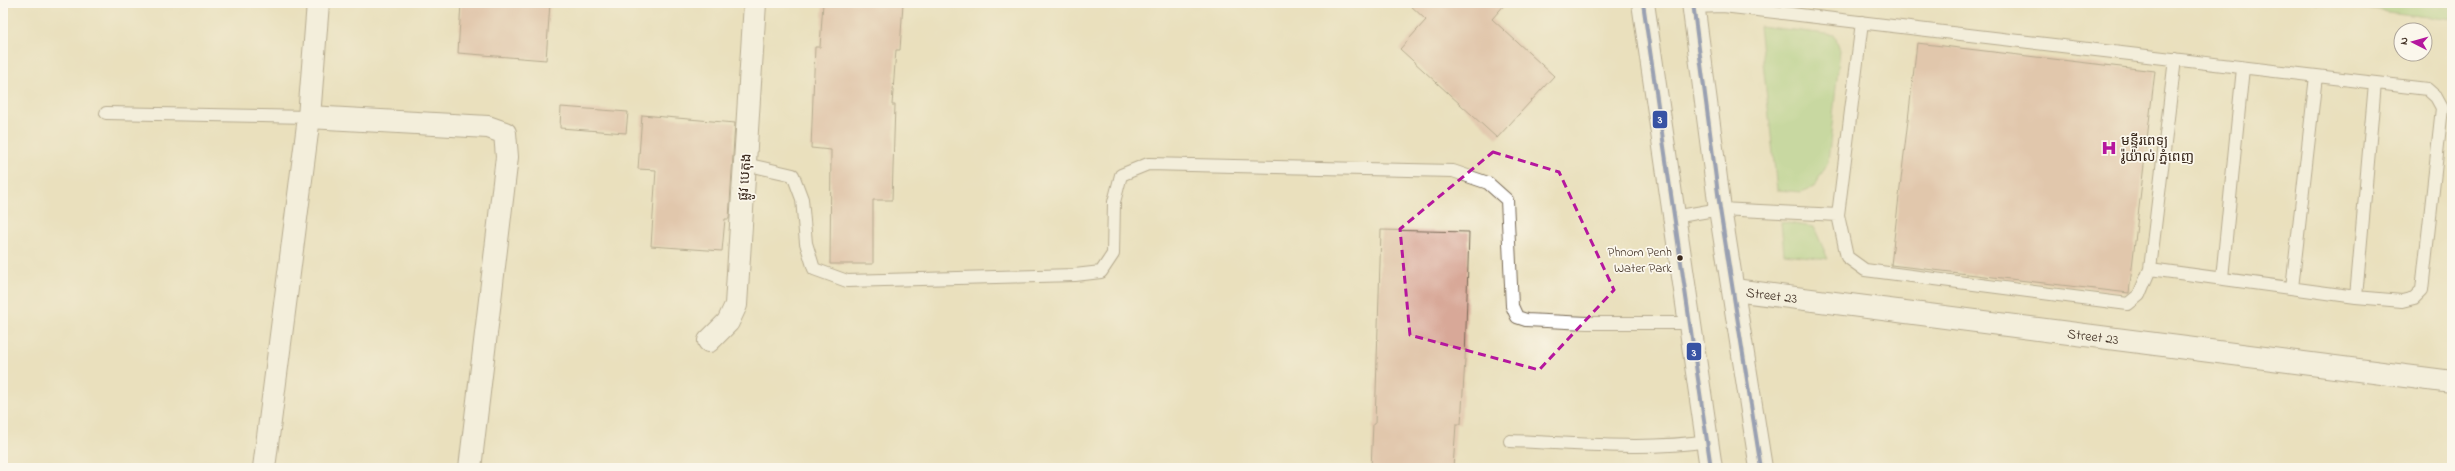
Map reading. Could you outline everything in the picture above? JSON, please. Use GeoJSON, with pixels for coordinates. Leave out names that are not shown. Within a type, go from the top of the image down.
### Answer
{"type":"FeatureCollection","features":[{"type":"Feature","properties":{"kind":"main road"},"geometry":{"type":"LineString","coordinates":[[264,468],[309,117],[318,3]]}},
{"type":"Feature","properties":{"kind":"main road","name":"ផ្លូវ បេតុង"},"geometry":{"type":"LineString","coordinates":[[709,340],[728,322],[736,305],[755,3]]}},
{"type":"Feature","properties":{"kind":"main road"},"geometry":{"type":"LineString","coordinates":[[1642,3],[1711,468]]}},
{"type":"Feature","properties":{"kind":"main road"},"geometry":{"type":"LineString","coordinates":[[1693,5],[1720,209],[1761,468]]}},
{"type":"Feature","properties":{"kind":"main road"},"geometry":{"type":"LineString","coordinates":[[309,117],[488,127],[505,133],[507,157],[470,468]]}},
{"type":"Feature","properties":{"kind":"main road","name":"Street 23"},"geometry":{"type":"LineString","coordinates":[[1734,290],[2452,382]]}},
{"type":"Feature","properties":{"kind":"lane"},"geometry":{"type":"LineString","coordinates":[[1693,5],[1723,6],[2427,89],[2436,97],[2442,108],[2422,290],[2414,298],[2402,301],[2356,297],[2150,269]]}},
{"type":"Feature","properties":{"kind":"lane"},"geometry":{"type":"LineString","coordinates":[[1862,22],[1838,215],[1847,257],[1865,270],[2128,304],[2139,296],[2150,269],[2175,60]]}},
{"type":"Feature","properties":{"kind":"lane"},"geometry":{"type":"LineString","coordinates":[[2222,278],[2243,68]]}},
{"type":"Feature","properties":{"kind":"lane"},"geometry":{"type":"LineString","coordinates":[[2292,288],[2316,76]]}},
{"type":"Feature","properties":{"kind":"lane"},"geometry":{"type":"LineString","coordinates":[[2356,297],[2375,83]]}},
{"type":"Feature","properties":{"kind":"lane"},"geometry":{"type":"LineString","coordinates":[[106,113],[309,117]]}},
{"type":"Feature","properties":{"kind":"lane"},"geometry":{"type":"LineString","coordinates":[[745,164],[793,175],[802,199],[806,243],[814,269],[847,281],[1067,275],[1101,272],[1113,254],[1114,202],[1121,175],[1148,164],[1453,171],[1488,183],[1507,200],[1512,306],[1517,317],[1526,320],[1587,323],[1689,323]]}},
{"type":"Feature","properties":{"kind":"lane"},"geometry":{"type":"LineString","coordinates":[[1674,217],[1720,209],[1838,215]]}},
{"type":"Feature","properties":{"kind":"lane"},"geometry":{"type":"LineString","coordinates":[[1510,440],[1595,444],[1688,444],[1707,441]]}},
{"type":"Feature","properties":{"kind":"highlighted area"},"geometry":{"type":"Polygon","coordinates":[[[1493,152],[1559,172],[1614,290],[1539,370],[1410,335],[1400,229],[1493,152]]]}},
{"type":"Feature","properties":{"kind":"green space"},"geometry":{"type":"Polygon","coordinates":[[[2316,3],[2452,3],[2452,20],[2316,3]]]}},
{"type":"Feature","properties":{"kind":"green space"},"geometry":{"type":"Polygon","coordinates":[[[1759,26],[1835,35],[1840,50],[1828,162],[1814,187],[1801,192],[1777,190],[1759,26]]]}},
{"type":"Feature","properties":{"kind":"green space"},"geometry":{"type":"Polygon","coordinates":[[[1781,222],[1814,227],[1828,259],[1784,254],[1781,222]]]}},
{"type":"Feature","properties":{"kind":"building"},"geometry":{"type":"Polygon","coordinates":[[[461,3],[550,3],[546,60],[458,53],[461,3]]]}},
{"type":"Feature","properties":{"kind":"building"},"geometry":{"type":"Polygon","coordinates":[[[823,3],[903,3],[900,50],[896,50],[892,105],[895,105],[892,200],[873,200],[873,264],[830,264],[831,150],[811,148],[815,47],[820,47],[823,3]]]}},
{"type":"Feature","properties":{"kind":"building"},"geometry":{"type":"Polygon","coordinates":[[[1408,3],[1506,3],[1492,19],[1554,76],[1497,138],[1400,49],[1426,20],[1408,3]]]}},
{"type":"Feature","properties":{"kind":"building"},"geometry":{"type":"Polygon","coordinates":[[[1917,43],[2155,71],[2129,293],[1891,265],[1917,43]]]}},
{"type":"Feature","properties":{"kind":"building"},"geometry":{"type":"Polygon","coordinates":[[[561,107],[628,112],[626,133],[560,128],[561,107]]]}},
{"type":"Feature","properties":{"kind":"building"},"geometry":{"type":"Polygon","coordinates":[[[642,115],[735,123],[729,219],[725,219],[722,251],[651,246],[656,170],[638,169],[642,115]]]}},
{"type":"Feature","properties":{"kind":"building"},"geometry":{"type":"Polygon","coordinates":[[[1381,230],[1469,232],[1465,360],[1461,424],[1456,424],[1453,468],[1371,468],[1373,424],[1375,424],[1381,230]]]}},
{"type":"Feature","properties":{"kind":"transit line","name":"3"},"geometry":{"type":"LineString","coordinates":[[1643,3],[1711,468]]}},
{"type":"Feature","properties":{"kind":"transit line","name":"3"},"geometry":{"type":"LineString","coordinates":[[1693,3],[1720,209],[1761,468]]}},
{"type":"Feature","properties":{"kind":"place","name":"មន្ទីរពេទ្យ រ៉ូយ៉ាល់ ភ្នំពេញ"},"geometry":{"type":"Point","coordinates":[2109,148]}},
{"type":"Feature","properties":{"kind":"place","name":"Phnom Penh Water Park"},"geometry":{"type":"Point","coordinates":[1680,258]}}]}
